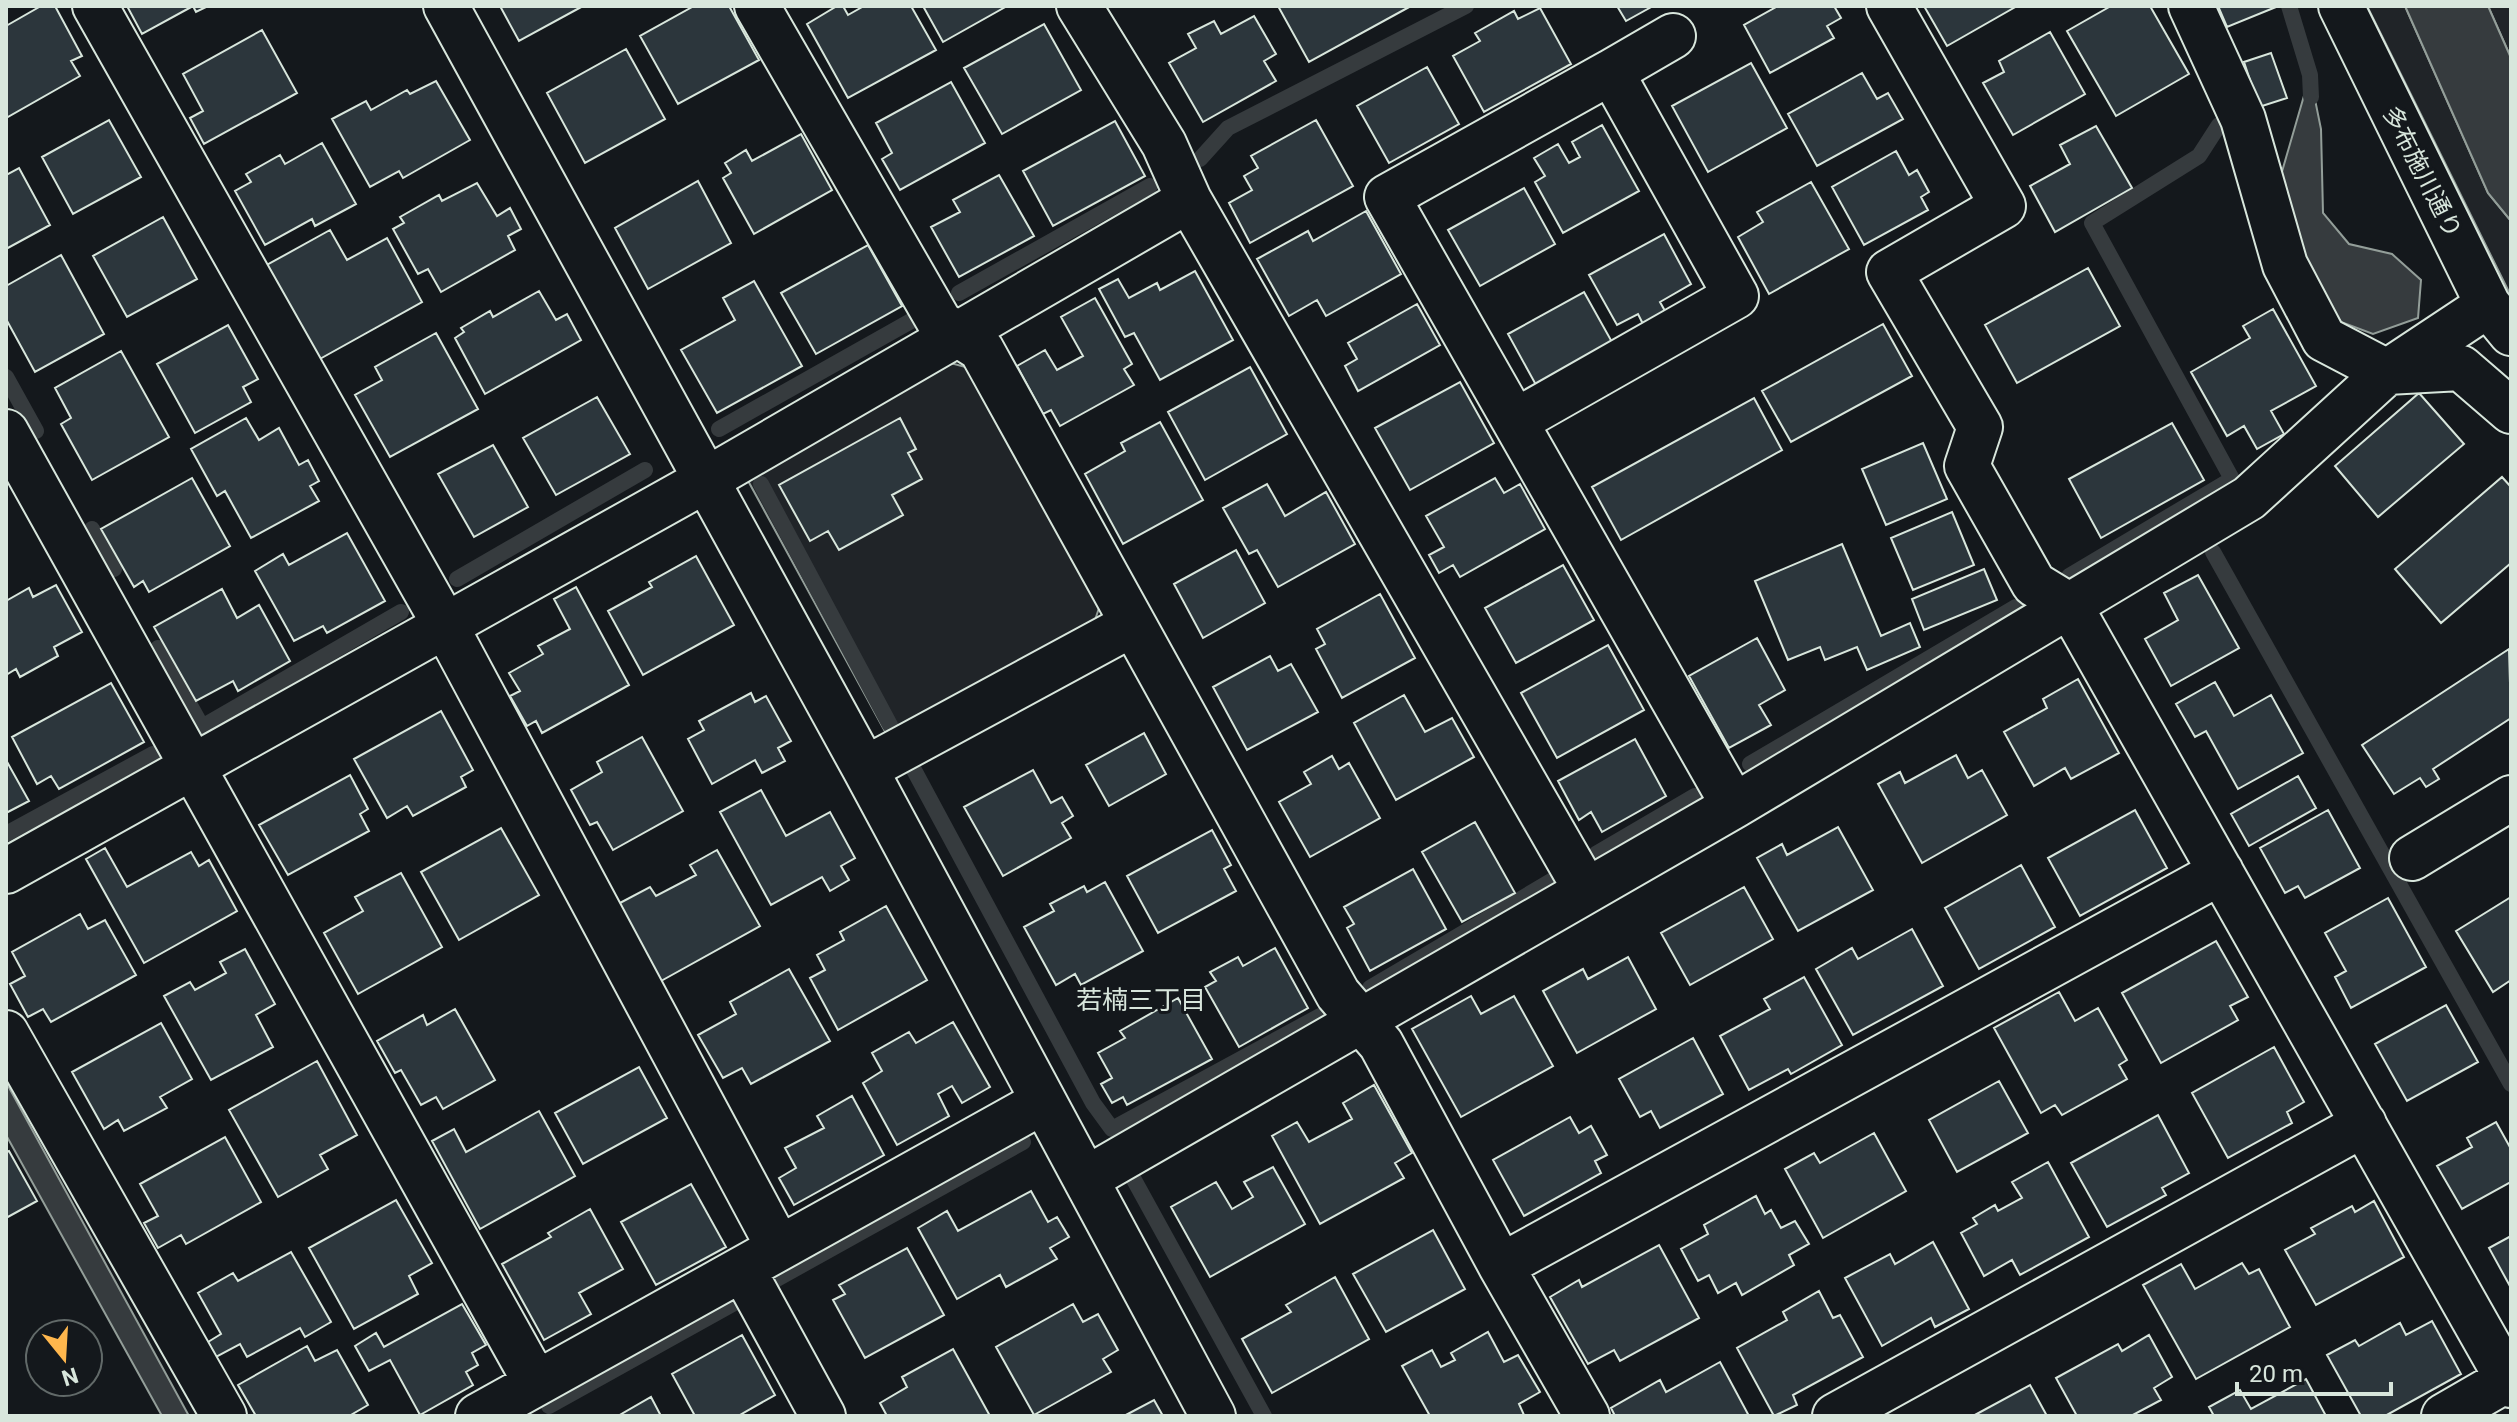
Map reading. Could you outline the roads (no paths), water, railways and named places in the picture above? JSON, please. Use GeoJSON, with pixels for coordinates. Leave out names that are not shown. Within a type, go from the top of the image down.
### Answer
{"type":"FeatureCollection","features":[{"type":"Feature","properties":{"kind":"street"},"geometry":{"type":"LineString","coordinates":[[95,6],[445,625],[761,1259],[823,1416]]}},
{"type":"Feature","properties":{"kind":"street"},"geometry":{"type":"LineString","coordinates":[[446,6],[865,769],[1213,1416]]}},
{"type":"Feature","properties":{"kind":"street"},"geometry":{"type":"LineString","coordinates":[[757,6],[940,323],[981,349],[1131,625],[1338,994],[1381,1044],[1501,1266],[1587,1416]]}},
{"type":"Feature","properties":{"kind":"street"},"geometry":{"type":"LineString","coordinates":[[1079,6],[1164,144],[1189,200],[1586,890]]}},
{"type":"Feature","properties":{"kind":"street"},"geometry":{"type":"LineString","coordinates":[[1889,6],[2003,206],[1889,272],[1980,427],[1967,466],[2034,584],[2070,606],[2510,1382],[2444,1416]]}},
{"type":"Feature","properties":{"kind":"street"},"geometry":{"type":"LineString","coordinates":[[2191,6],[2243,119],[2285,265],[2324,339],[2387,372],[2461,368],[2511,411]]}},
{"type":"Feature","properties":{"kind":"street","name":"多布施川通り"},"geometry":{"type":"LineString","coordinates":[[2341,6],[2500,319]]}},
{"type":"Feature","properties":{"kind":"street"},"geometry":{"type":"LineString","coordinates":[[1673,36],[1387,197],[1734,806]]}},
{"type":"Feature","properties":{"kind":"street"},"geometry":{"type":"LineString","coordinates":[[1516,421],[1736,296],[1611,72]]}},
{"type":"Feature","properties":{"kind":"street"},"geometry":{"type":"LineString","coordinates":[[6,871],[706,480],[1189,200]]}},
{"type":"Feature","properties":{"kind":"street"},"geometry":{"type":"LineString","coordinates":[[1086,1179],[1734,806],[2249,498],[2387,372],[2500,319]]}},
{"type":"Feature","properties":{"kind":"street"},"geometry":{"type":"LineString","coordinates":[[6,432],[192,767],[514,1402],[1042,1102]]}},
{"type":"Feature","properties":{"kind":"street"},"geometry":{"type":"LineString","coordinates":[[865,769],[1131,625]]}},
{"type":"Feature","properties":{"kind":"street"},"geometry":{"type":"LineString","coordinates":[[2412,858],[2511,798]]}},
{"type":"Feature","properties":{"kind":"street"},"geometry":{"type":"LineString","coordinates":[[1501,1266],[2221,872]]}},
{"type":"Feature","properties":{"kind":"street"},"geometry":{"type":"LineString","coordinates":[[6,1033],[224,1416]]}},
{"type":"Feature","properties":{"kind":"street"},"geometry":{"type":"LineString","coordinates":[[1835,1416],[2364,1124]]}},
{"type":"Feature","properties":{"kind":"waterway"},"geometry":{"type":"LineString","coordinates":[[1200,159],[1228,128],[1466,6]]}},
{"type":"Feature","properties":{"kind":"waterway"},"geometry":{"type":"LineString","coordinates":[[2289,6],[2310,75],[2311,97]]}},
{"type":"Feature","properties":{"kind":"waterway"},"geometry":{"type":"LineString","coordinates":[[2069,576],[2232,479],[2092,223],[2199,156],[2219,125]]}},
{"type":"Feature","properties":{"kind":"waterway"},"geometry":{"type":"LineString","coordinates":[[959,293],[1150,186]]}},
{"type":"Feature","properties":{"kind":"waterway"},"geometry":{"type":"LineString","coordinates":[[719,429],[911,321]]}},
{"type":"Feature","properties":{"kind":"waterway"},"geometry":{"type":"LineString","coordinates":[[6,377],[36,431]]}},
{"type":"Feature","properties":{"kind":"waterway"},"geometry":{"type":"LineString","coordinates":[[457,579],[645,470]]}},
{"type":"Feature","properties":{"kind":"waterway"},"geometry":{"type":"LineString","coordinates":[[761,484],[890,725]]}},
{"type":"Feature","properties":{"kind":"waterway"},"geometry":{"type":"LineString","coordinates":[[92,529],[114,569]]}},
{"type":"Feature","properties":{"kind":"waterway"},"geometry":{"type":"LineString","coordinates":[[2213,552],[2511,1084]]}},
{"type":"Feature","properties":{"kind":"waterway"},"geometry":{"type":"LineString","coordinates":[[1750,764],[2016,607]]}},
{"type":"Feature","properties":{"kind":"waterway"},"geometry":{"type":"LineString","coordinates":[[158,648],[202,727],[401,612]]}},
{"type":"Feature","properties":{"kind":"waterway"},"geometry":{"type":"LineString","coordinates":[[6,834],[153,754]]}},
{"type":"Feature","properties":{"kind":"waterway"},"geometry":{"type":"LineString","coordinates":[[914,770],[1093,1103],[1112,1129],[1320,1016]]}},
{"type":"Feature","properties":{"kind":"waterway"},"geometry":{"type":"LineString","coordinates":[[1596,854],[1695,796]]}},
{"type":"Feature","properties":{"kind":"waterway"},"geometry":{"type":"LineString","coordinates":[[1370,988],[1553,880]]}},
{"type":"Feature","properties":{"kind":"waterway"},"geometry":{"type":"LineString","coordinates":[[775,1280],[1023,1142]]}},
{"type":"Feature","properties":{"kind":"waterway"},"geometry":{"type":"LineString","coordinates":[[1133,1178],[1264,1416]]}},
{"type":"Feature","properties":{"kind":"waterway"},"geometry":{"type":"LineString","coordinates":[[549,1406],[736,1302]]}},
{"type":"Feature","properties":{"kind":"district","name":"若楠三丁目"},"geometry":{"type":"Point","coordinates":[1141,1000]}}]}
